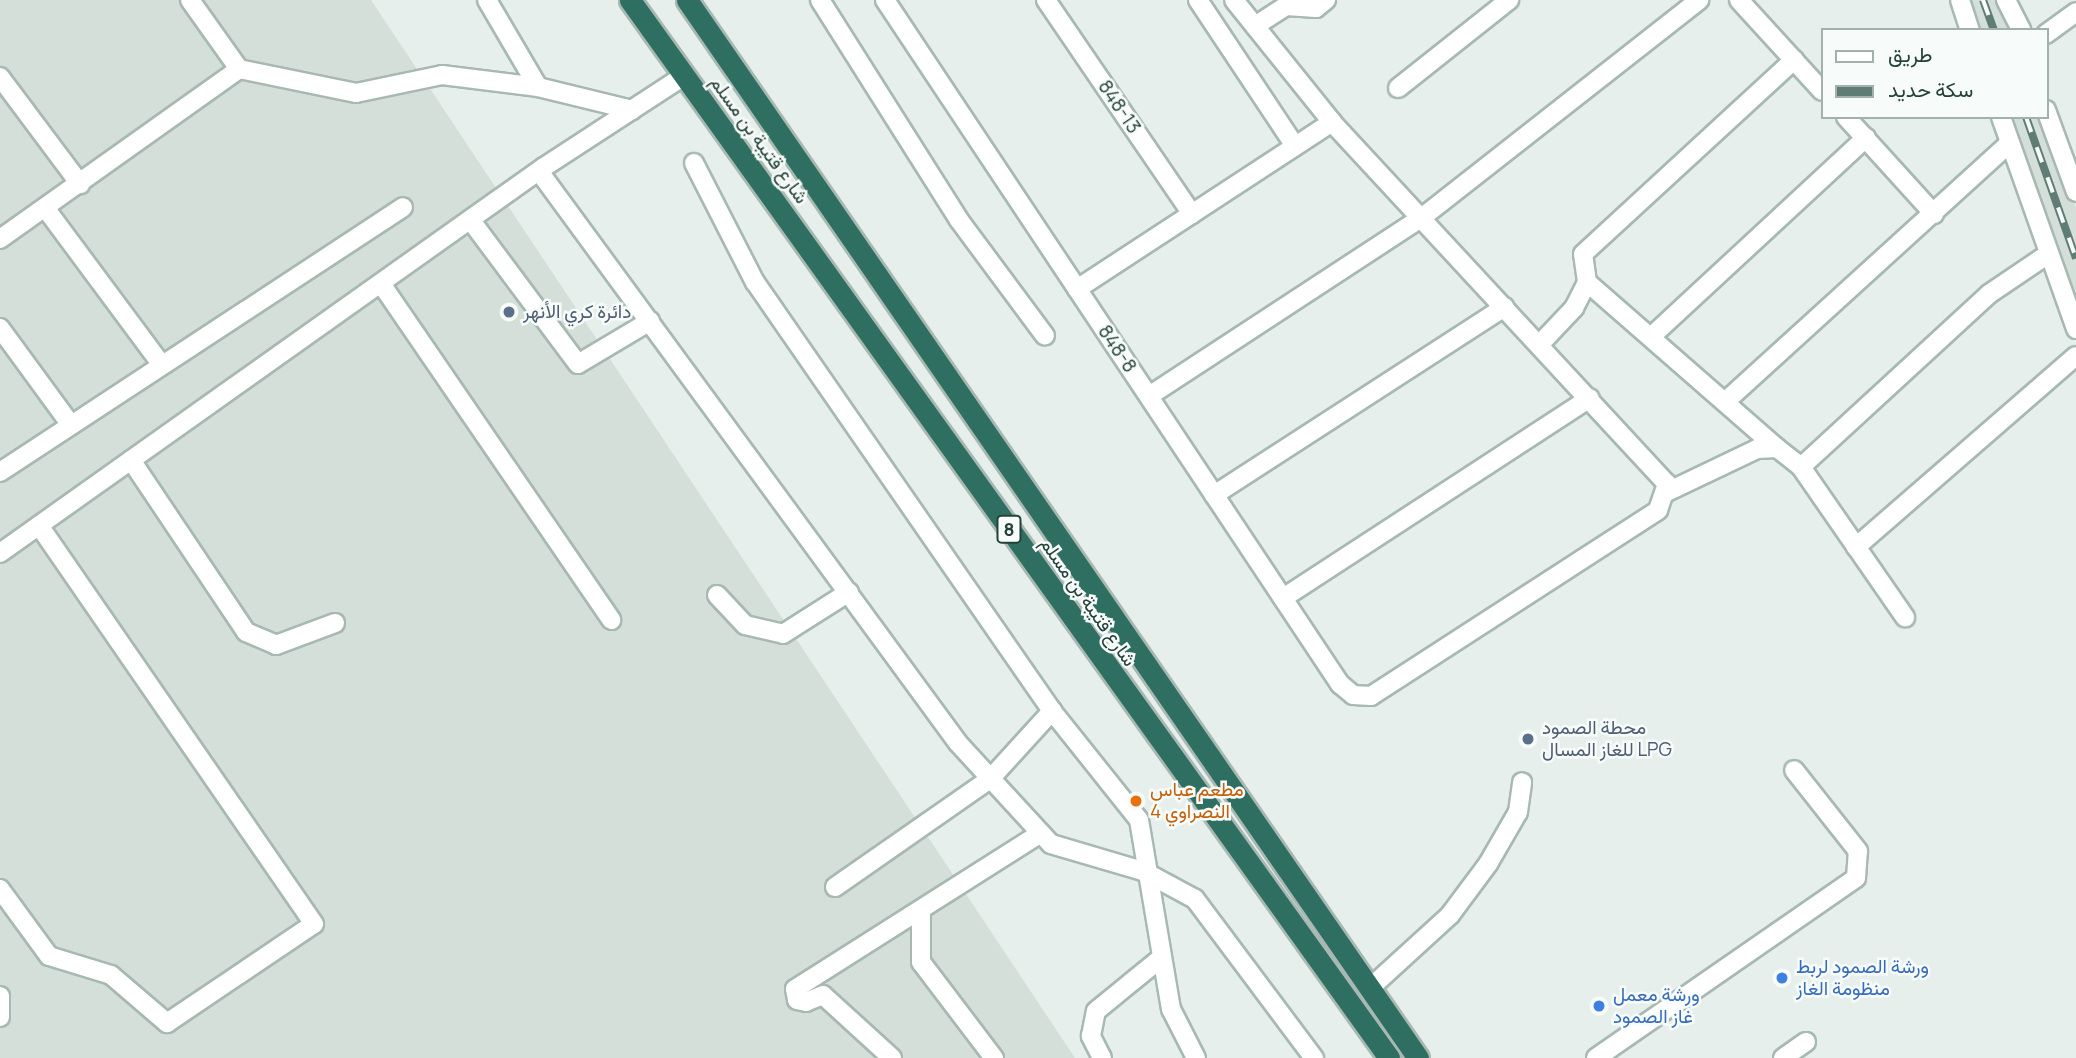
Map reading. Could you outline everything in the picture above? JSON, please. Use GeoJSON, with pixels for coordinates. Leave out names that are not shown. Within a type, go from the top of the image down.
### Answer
{"type":"FeatureCollection","features":[{"type":"Feature","properties":{"kind":"highway"},"geometry":{"type":"LineString","coordinates":[[618,0],[646,22]]}},
{"type":"Feature","properties":{"kind":"highway","name":"شارع قتيبة بن مسلم"},"geometry":{"type":"LineString","coordinates":[[630,0],[1389,1058]]}},
{"type":"Feature","properties":{"kind":"highway","name":"شارع قتيبة بن مسلم"},"geometry":{"type":"LineString","coordinates":[[687,0],[1418,1058]]}},
{"type":"Feature","properties":{"kind":"street"},"geometry":{"type":"LineString","coordinates":[[190,0],[239,69],[356,93],[442,75],[538,87],[632,110]]}},
{"type":"Feature","properties":{"kind":"street"},"geometry":{"type":"LineString","coordinates":[[487,0],[538,87]]}},
{"type":"Feature","properties":{"kind":"street"},"geometry":{"type":"LineString","coordinates":[[820,0],[959,220],[1045,337]]}},
{"type":"Feature","properties":{"kind":"street","name":"848-8"},"geometry":{"type":"LineString","coordinates":[[885,0],[1283,598],[1353,695],[1379,692],[1658,510],[1667,492]]}},
{"type":"Feature","properties":{"kind":"street","name":"848-13"},"geometry":{"type":"LineString","coordinates":[[1046,0],[1192,214]]}},
{"type":"Feature","properties":{"kind":"street"},"geometry":{"type":"LineString","coordinates":[[1198,0],[1296,146]]}},
{"type":"Feature","properties":{"kind":"street"},"geometry":{"type":"LineString","coordinates":[[1234,0],[1332,122],[1659,472],[1667,492],[1757,449],[1777,448]]}},
{"type":"Feature","properties":{"kind":"street"},"geometry":{"type":"LineString","coordinates":[[1255,26],[1286,6],[1316,8],[1326,0]]}},
{"type":"Feature","properties":{"kind":"street"},"geometry":{"type":"LineString","coordinates":[[1398,88],[1509,0]]}},
{"type":"Feature","properties":{"kind":"street"},"geometry":{"type":"LineString","coordinates":[[1149,397],[1420,219],[1699,0]]}},
{"type":"Feature","properties":{"kind":"street"},"geometry":{"type":"LineString","coordinates":[[1960,0],[1969,28]]}},
{"type":"Feature","properties":{"kind":"street"},"geometry":{"type":"LineString","coordinates":[[2006,0],[2020,28]]}},
{"type":"Feature","properties":{"kind":"street"},"geometry":{"type":"LineString","coordinates":[[1744,1],[1820,89]]}},
{"type":"Feature","properties":{"kind":"street"},"geometry":{"type":"LineString","coordinates":[[2048,33],[2076,12]]}},
{"type":"Feature","properties":{"kind":"street"},"geometry":{"type":"LineString","coordinates":[[1540,345],[1574,308],[1587,282],[1584,254],[1794,60]]}},
{"type":"Feature","properties":{"kind":"street"},"geometry":{"type":"LineString","coordinates":[[0,239],[46,209],[239,69]]}},
{"type":"Feature","properties":{"kind":"street"},"geometry":{"type":"LineString","coordinates":[[0,553],[685,75]]}},
{"type":"Feature","properties":{"kind":"street"},"geometry":{"type":"LineString","coordinates":[[0,77],[80,184]]}},
{"type":"Feature","properties":{"kind":"street"},"geometry":{"type":"LineString","coordinates":[[2048,115],[2076,192]]}},
{"type":"Feature","properties":{"kind":"street"},"geometry":{"type":"LineString","coordinates":[[1848,119],[1934,214]]}},
{"type":"Feature","properties":{"kind":"street"},"geometry":{"type":"LineString","coordinates":[[2002,119],[2076,329]]}},
{"type":"Feature","properties":{"kind":"street"},"geometry":{"type":"LineString","coordinates":[[1077,289],[1332,122]]}},
{"type":"Feature","properties":{"kind":"street"},"geometry":{"type":"LineString","coordinates":[[1654,334],[1866,138]]}},
{"type":"Feature","properties":{"kind":"street"},"geometry":{"type":"LineString","coordinates":[[1727,401],[2010,143]]}},
{"type":"Feature","properties":{"kind":"street"},"geometry":{"type":"LineString","coordinates":[[694,163],[755,282],[1052,711],[1139,820],[1143,870],[1171,1009],[1196,1058]]}},
{"type":"Feature","properties":{"kind":"street"},"geometry":{"type":"LineString","coordinates":[[541,174],[849,592],[991,778],[1051,844],[1143,870],[1195,899],[1314,1058]]}},
{"type":"Feature","properties":{"kind":"street"},"geometry":{"type":"LineString","coordinates":[[0,472],[403,207]]}},
{"type":"Feature","properties":{"kind":"street"},"geometry":{"type":"LineString","coordinates":[[46,209],[162,365]]}},
{"type":"Feature","properties":{"kind":"street"},"geometry":{"type":"LineString","coordinates":[[472,222],[578,364],[650,321]]}},
{"type":"Feature","properties":{"kind":"street"},"geometry":{"type":"LineString","coordinates":[[1801,467],[1989,293],[2048,254]]}},
{"type":"Feature","properties":{"kind":"street"},"geometry":{"type":"LineString","coordinates":[[1587,282],[1654,334],[1801,467],[1905,617]]}},
{"type":"Feature","properties":{"kind":"street"},"geometry":{"type":"LineString","coordinates":[[382,285],[611,620]]}},
{"type":"Feature","properties":{"kind":"street"},"geometry":{"type":"LineString","coordinates":[[1214,495],[1505,307]]}},
{"type":"Feature","properties":{"kind":"street"},"geometry":{"type":"LineString","coordinates":[[0,328],[71,425]]}},
{"type":"Feature","properties":{"kind":"street"},"geometry":{"type":"LineString","coordinates":[[1856,547],[2076,356]]}},
{"type":"Feature","properties":{"kind":"street"},"geometry":{"type":"LineString","coordinates":[[1283,598],[1590,398]]}},
{"type":"Feature","properties":{"kind":"street"},"geometry":{"type":"LineString","coordinates":[[131,460],[246,632],[276,645],[335,623]]}},
{"type":"Feature","properties":{"kind":"street"},"geometry":{"type":"LineString","coordinates":[[0,889],[49,956],[111,975],[167,1023],[314,924],[39,526]]}},
{"type":"Feature","properties":{"kind":"street"},"geometry":{"type":"LineString","coordinates":[[717,595],[745,625],[783,634],[849,592]]}},
{"type":"Feature","properties":{"kind":"street"},"geometry":{"type":"LineString","coordinates":[[835,887],[991,778],[1052,711]]}},
{"type":"Feature","properties":{"kind":"street"},"geometry":{"type":"LineString","coordinates":[[1596,1058],[1860,871],[1858,851],[1794,770]]}},
{"type":"Feature","properties":{"kind":"street"},"geometry":{"type":"LineString","coordinates":[[1369,989],[1450,915],[1488,864],[1518,812],[1522,782]]}},
{"type":"Feature","properties":{"kind":"street"},"geometry":{"type":"LineString","coordinates":[[892,1058],[823,995],[806,1002],[797,1000],[795,989],[888,928],[921,914],[1041,832]]}},
{"type":"Feature","properties":{"kind":"street"},"geometry":{"type":"LineString","coordinates":[[921,914],[921,962],[994,1058]]}},
{"type":"Feature","properties":{"kind":"street"},"geometry":{"type":"LineString","coordinates":[[1102,1058],[1091,1036],[1096,1011],[1161,958]]}},
{"type":"Feature","properties":{"kind":"street"},"geometry":{"type":"LineString","coordinates":[[0,996],[0,1017]]}},
{"type":"Feature","properties":{"kind":"street"},"geometry":{"type":"LineString","coordinates":[[1783,1058],[1806,1042]]}},
{"type":"Feature","properties":{"kind":"shaded area"},"geometry":{"type":"Polygon","coordinates":[[[0,0],[371,0],[1075,1058],[0,1058],[0,0]]]}},
{"type":"Feature","properties":{"kind":"shaded area"},"geometry":{"type":"Polygon","coordinates":[[[1966,0],[2000,0],[2010,28],[1976,28],[1966,0]]]}},
{"type":"Feature","properties":{"kind":"shaded area"},"geometry":{"type":"Polygon","coordinates":[[[2010,119],[2044,119],[2076,208],[2076,304],[2010,119]]]}},
{"type":"Feature","properties":{"kind":"railway"},"geometry":{"type":"LineString","coordinates":[[1983,0],[1993,28]]}},
{"type":"Feature","properties":{"kind":"railway"},"geometry":{"type":"LineString","coordinates":[[2027,119],[2076,258]]}},
{"type":"Feature","properties":{"kind":"place","name":"دائرة كري الأنهر"},"geometry":{"type":"Point","coordinates":[509,312]}},
{"type":"Feature","properties":{"kind":"place","name":"محطة الصمود للغاز المسال LPG"},"geometry":{"type":"Point","coordinates":[1528,739]}},
{"type":"Feature","properties":{"kind":"place","name":"مطعم عباس النصراوي 4"},"geometry":{"type":"Point","coordinates":[1136,801]}},
{"type":"Feature","properties":{"kind":"place","name":"ورشة الصمود لربط منظومة الغاز"},"geometry":{"type":"Point","coordinates":[1782,978]}},
{"type":"Feature","properties":{"kind":"place","name":"ورشة معمل غاز الصمود"},"geometry":{"type":"Point","coordinates":[1599,1006]}}]}
